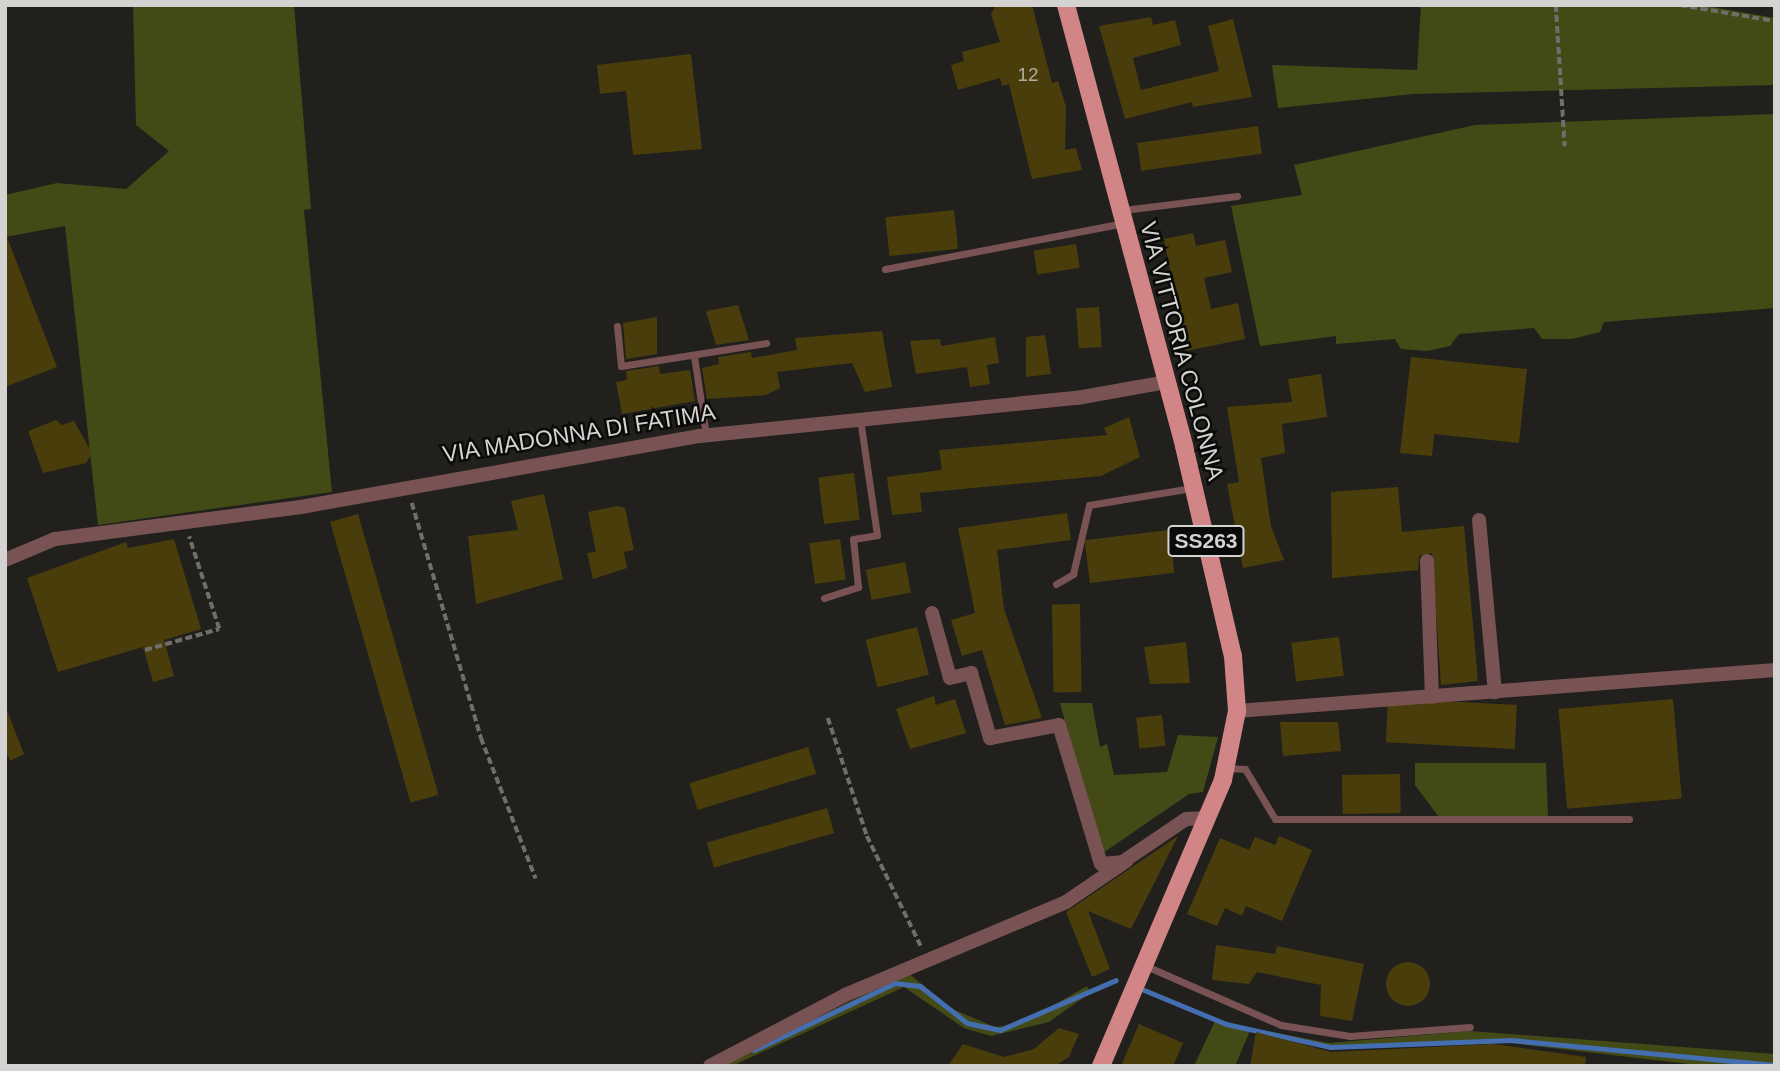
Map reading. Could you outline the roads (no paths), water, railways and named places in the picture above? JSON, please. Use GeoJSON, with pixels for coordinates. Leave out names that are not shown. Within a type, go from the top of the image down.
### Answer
{"type":"FeatureCollection","features":[{"type":"Feature","properties":{"kind":"main road","name":"VIA VITTORIA COLONNA"},"geometry":{"type":"LineString","coordinates":[[1066,5],[1194,488],[1233,656],[1237,711],[1226,768],[1207,818],[1101,1066]]}},
{"type":"Feature","properties":{"kind":"street","name":"VIA MADONNA DI FATIMA"},"geometry":{"type":"LineString","coordinates":[[5,560],[55,539],[301,507],[409,484],[706,435],[859,415],[1077,398],[1166,382]]}},
{"type":"Feature","properties":{"kind":"street"},"geometry":{"type":"LineString","coordinates":[[1479,520],[1494,692]]}},
{"type":"Feature","properties":{"kind":"street"},"geometry":{"type":"LineString","coordinates":[[1427,561],[1433,697]]}},
{"type":"Feature","properties":{"kind":"street"},"geometry":{"type":"LineString","coordinates":[[933,613],[950,678],[971,673],[990,738],[1059,724],[1101,864],[1125,861]]}},
{"type":"Feature","properties":{"kind":"street"},"geometry":{"type":"LineString","coordinates":[[1237,711],[1775,670]]}},
{"type":"Feature","properties":{"kind":"street"},"geometry":{"type":"LineString","coordinates":[[710,1066],[929,959],[1066,902],[1186,819],[1207,818]]}},
{"type":"Feature","properties":{"kind":"lane"},"geometry":{"type":"LineString","coordinates":[[885,269],[1121,217],[1237,196]]}},
{"type":"Feature","properties":{"kind":"lane"},"geometry":{"type":"LineString","coordinates":[[617,326],[621,366],[766,343]]}},
{"type":"Feature","properties":{"kind":"lane"},"geometry":{"type":"LineString","coordinates":[[694,356],[706,435]]}},
{"type":"Feature","properties":{"kind":"lane"},"geometry":{"type":"LineString","coordinates":[[824,598],[858,587],[853,539],[877,535],[859,415]]}},
{"type":"Feature","properties":{"kind":"lane"},"geometry":{"type":"LineString","coordinates":[[1056,584],[1073,574],[1089,505],[1194,488]]}},
{"type":"Feature","properties":{"kind":"lane"},"geometry":{"type":"LineString","coordinates":[[1226,768],[1245,769],[1275,818],[1629,819]]}},
{"type":"Feature","properties":{"kind":"lane"},"geometry":{"type":"LineString","coordinates":[[1142,965],[1281,1025],[1350,1036],[1470,1027]]}},
{"type":"Feature","properties":{"kind":"waterway"},"geometry":{"type":"LineString","coordinates":[[754,1050],[895,983],[920,986],[967,1023],[1000,1030],[1116,980]]}},
{"type":"Feature","properties":{"kind":"waterway"},"geometry":{"type":"LineString","coordinates":[[1144,990],[1226,1024],[1331,1047],[1511,1040],[1775,1065]]}}]}
